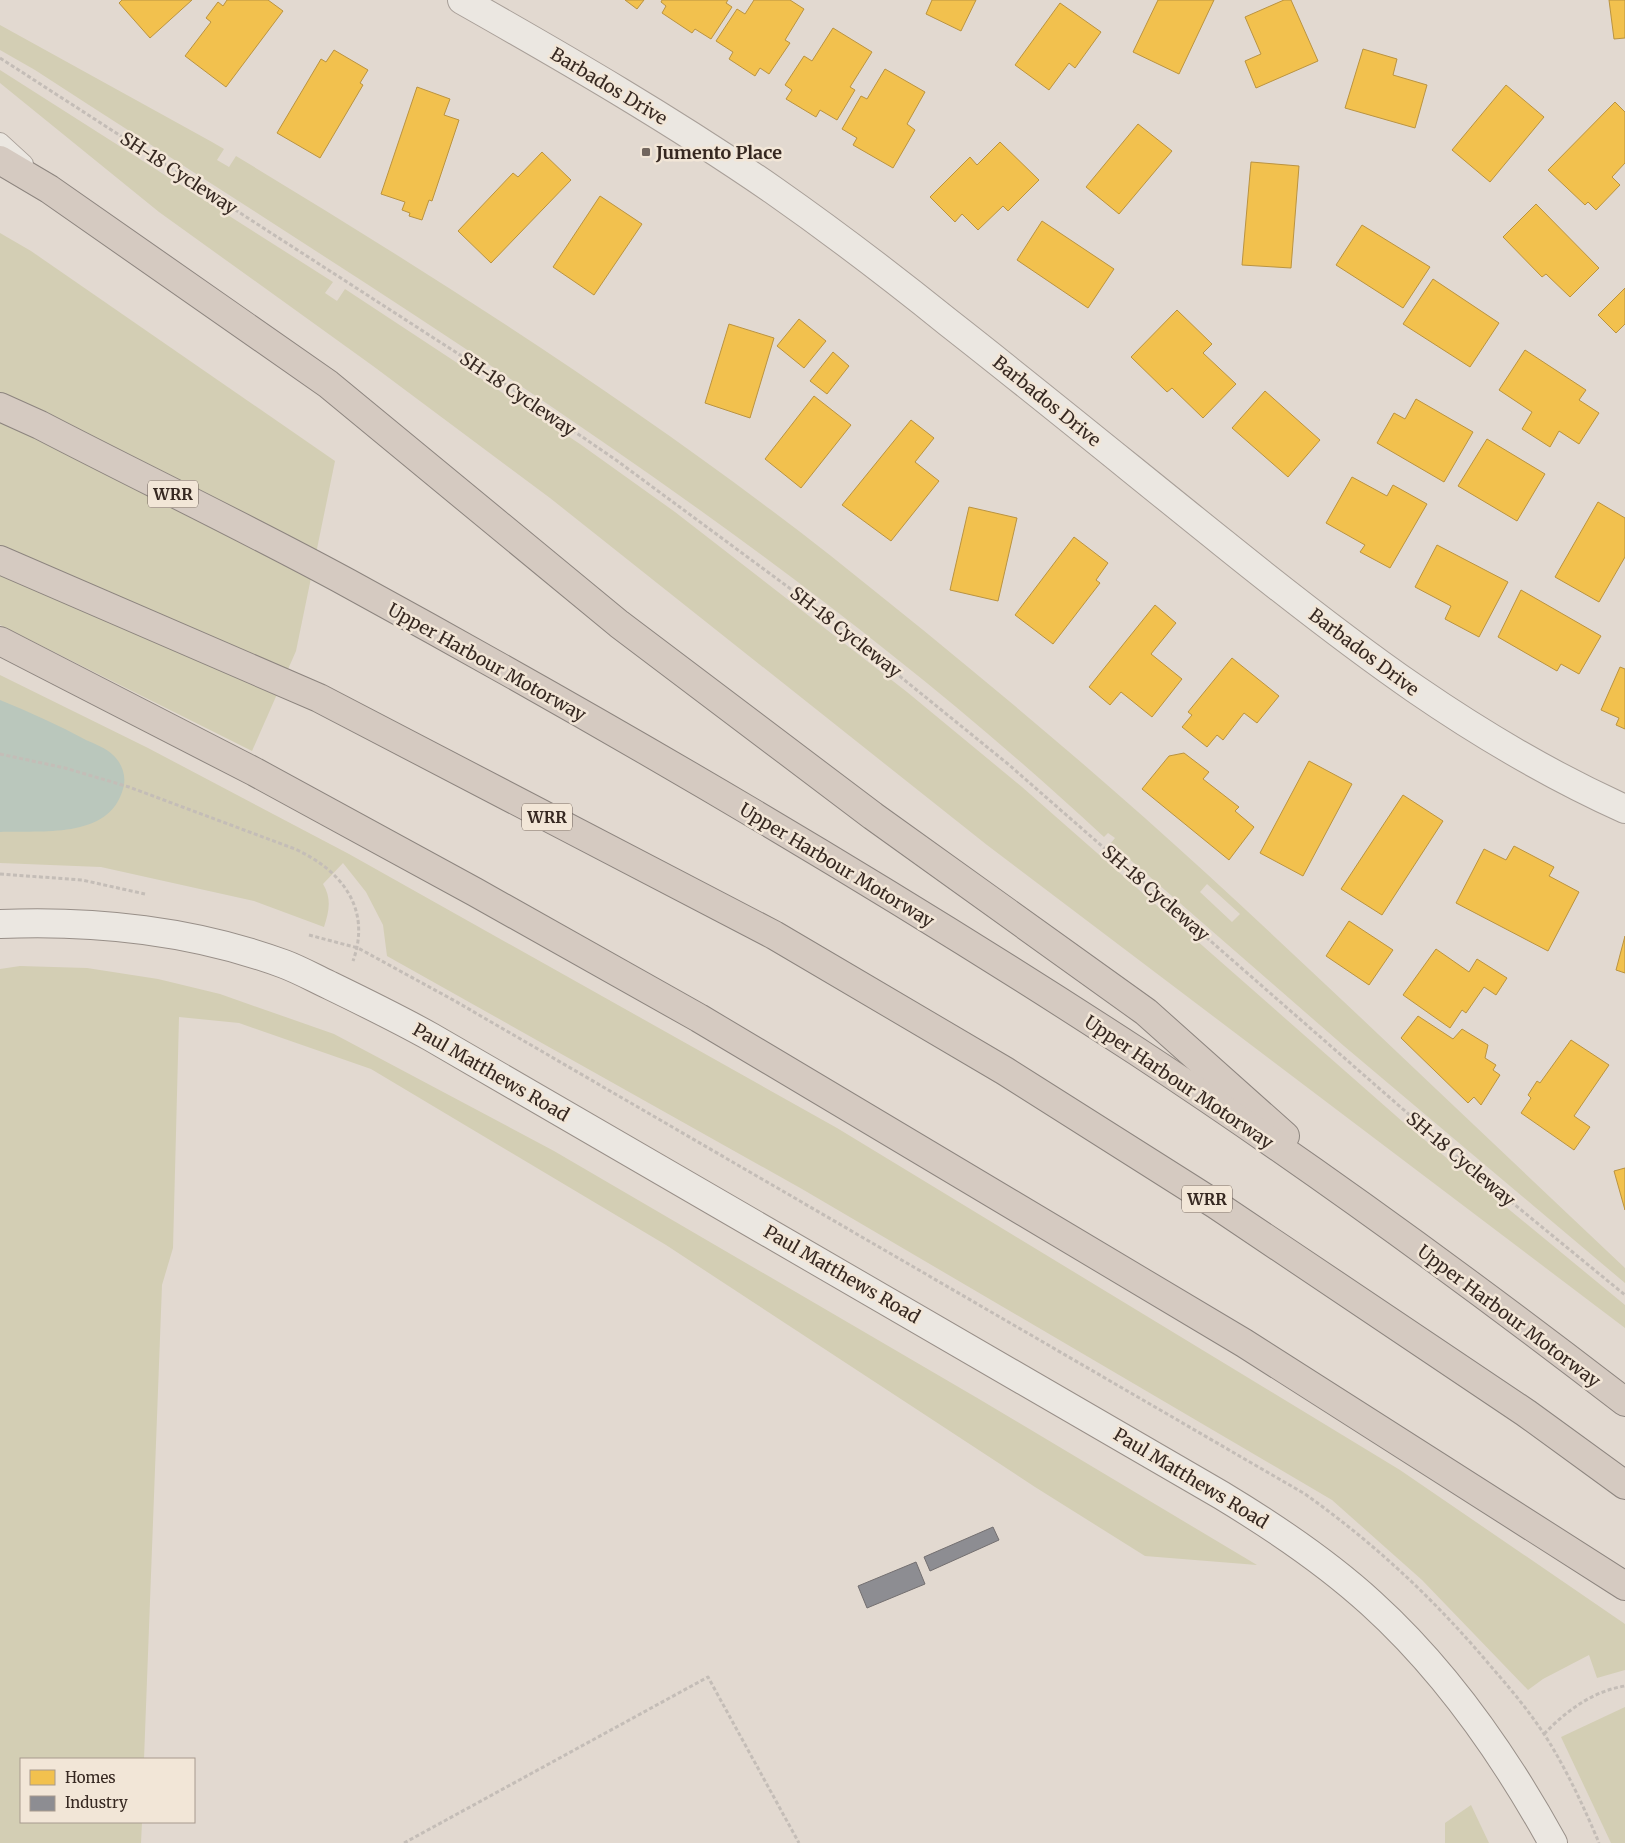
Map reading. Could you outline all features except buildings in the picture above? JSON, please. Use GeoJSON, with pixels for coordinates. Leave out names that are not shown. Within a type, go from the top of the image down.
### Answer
{"type":"FeatureCollection","features":[{"type":"Feature","properties":{"kind":"highway"},"geometry":{"type":"LineString","coordinates":[[0,160],[49,189],[328,384],[618,624],[873,816],[1146,1012],[1373,1214]]}},
{"type":"Feature","properties":{"kind":"highway","name":"Upper Harbour Motorway"},"geometry":{"type":"LineString","coordinates":[[0,407],[40,425],[346,582],[753,812],[830,859],[1140,1054],[1373,1214],[1625,1402]]}},
{"type":"Feature","properties":{"kind":"highway","name":"WRR"},"geometry":{"type":"LineString","coordinates":[[0,560],[319,698],[774,935],[1005,1071],[1215,1204],[1526,1412],[1625,1485]]}},
{"type":"Feature","properties":{"kind":"highway"},"geometry":{"type":"LineString","coordinates":[[0,641],[255,772],[475,892],[699,1018],[1244,1343],[1625,1586]]}},
{"type":"Feature","properties":{"kind":"main road","name":"Barbados Drive"},"geometry":{"type":"LineString","coordinates":[[462,0],[621,92],[781,196],[949,323],[1288,595],[1372,660],[1445,711],[1524,760],[1625,809]]}},
{"type":"Feature","properties":{"kind":"main road","name":"Paul Matthews Road"},"geometry":{"type":"LineString","coordinates":[[0,924],[47,922],[110,926],[226,946],[285,965],[341,991],[431,1037],[1276,1528],[1322,1562],[1372,1603],[1424,1657],[1466,1706],[1535,1810],[1554,1843]]}},
{"type":"Feature","properties":{"kind":"lane"},"geometry":{"type":"LineString","coordinates":[[0,142],[49,189]]}},
{"type":"Feature","properties":{"kind":"path","name":"SH-18 Cycleway"},"geometry":{"type":"LineString","coordinates":[[0,58],[37,80],[505,384],[616,460],[807,601],[1008,764],[1476,1173],[1625,1295]]}},
{"type":"Feature","properties":{"kind":"path"},"geometry":{"type":"LineString","coordinates":[[0,754],[65,768],[129,787],[295,849],[318,860],[343,885],[352,900],[360,931],[358,948],[341,991]]}},
{"type":"Feature","properties":{"kind":"path"},"geometry":{"type":"LineString","coordinates":[[404,1843],[708,1677],[799,1843]]}},
{"type":"Feature","properties":{"kind":"path"},"geometry":{"type":"LineString","coordinates":[[1598,1843],[1590,1821],[1544,1734],[1571,1708],[1600,1694],[1625,1686]]}},
{"type":"Feature","properties":{"kind":"shaded area"},"geometry":{"type":"Polygon","coordinates":[[[0,25],[224,149],[217,160],[229,167],[236,156],[388,249],[540,347],[688,449],[760,502],[927,633],[1069,751],[1207,874],[1625,1268],[1625,1283],[1344,1046],[1111,843],[1115,838],[1108,833],[1104,837],[981,728],[853,624],[721,525],[587,431],[312,248],[35,70],[0,50],[0,25]],[[1207,884],[1200,892],[1232,922],[1240,914],[1207,884]]]}},
{"type":"Feature","properties":{"kind":"shaded area"},"geometry":{"type":"Polygon","coordinates":[[[0,70],[333,282],[325,293],[337,301],[345,289],[580,444],[675,512],[907,692],[1022,787],[1403,1122],[1625,1305],[1625,1328],[987,845],[550,498],[373,366],[159,212],[0,83],[0,70]]]}},
{"type":"Feature","properties":{"kind":"shaded area"},"geometry":{"type":"Polygon","coordinates":[[[0,233],[31,251],[335,461],[296,651],[252,751],[0,625],[0,233]]]}},
{"type":"Feature","properties":{"kind":"shaded area"},"geometry":{"type":"Polygon","coordinates":[[[0,675],[148,748],[349,854],[837,1128],[1400,1470],[1625,1624],[1625,1670],[1597,1678],[1589,1655],[1543,1679],[1528,1690],[1422,1580],[1332,1500],[802,1189],[387,956],[383,925],[366,892],[343,863],[323,884],[329,900],[324,927],[254,901],[101,867],[0,863],[0,675]]]}},
{"type":"Feature","properties":{"kind":"shaded area"},"geometry":{"type":"Polygon","coordinates":[[[0,700],[104,748],[116,758],[124,775],[123,789],[115,805],[104,817],[71,829],[0,832],[0,700]]]}},
{"type":"Feature","properties":{"kind":"shaded area"},"geometry":{"type":"Polygon","coordinates":[[[20,966],[87,968],[158,979],[220,994],[334,1034],[554,1151],[979,1399],[1257,1565],[1145,1556],[1035,1487],[666,1245],[371,1069],[239,1023],[179,1017],[173,1248],[162,1285],[144,1758],[20,1758],[20,1823],[142,1823],[141,1843],[0,1843],[0,969],[20,966]]]}},
{"type":"Feature","properties":{"kind":"shaded area"},"geometry":{"type":"Polygon","coordinates":[[[1625,1707],[1625,1843],[1611,1843],[1561,1737],[1625,1707]]]}},
{"type":"Feature","properties":{"kind":"shaded area"},"geometry":{"type":"Polygon","coordinates":[[[1471,1805],[1489,1843],[1445,1843],[1445,1823],[1471,1805]]]}},
{"type":"Feature","properties":{"kind":"place","name":"Jumento Place"},"geometry":{"type":"Point","coordinates":[646,152]}}]}
